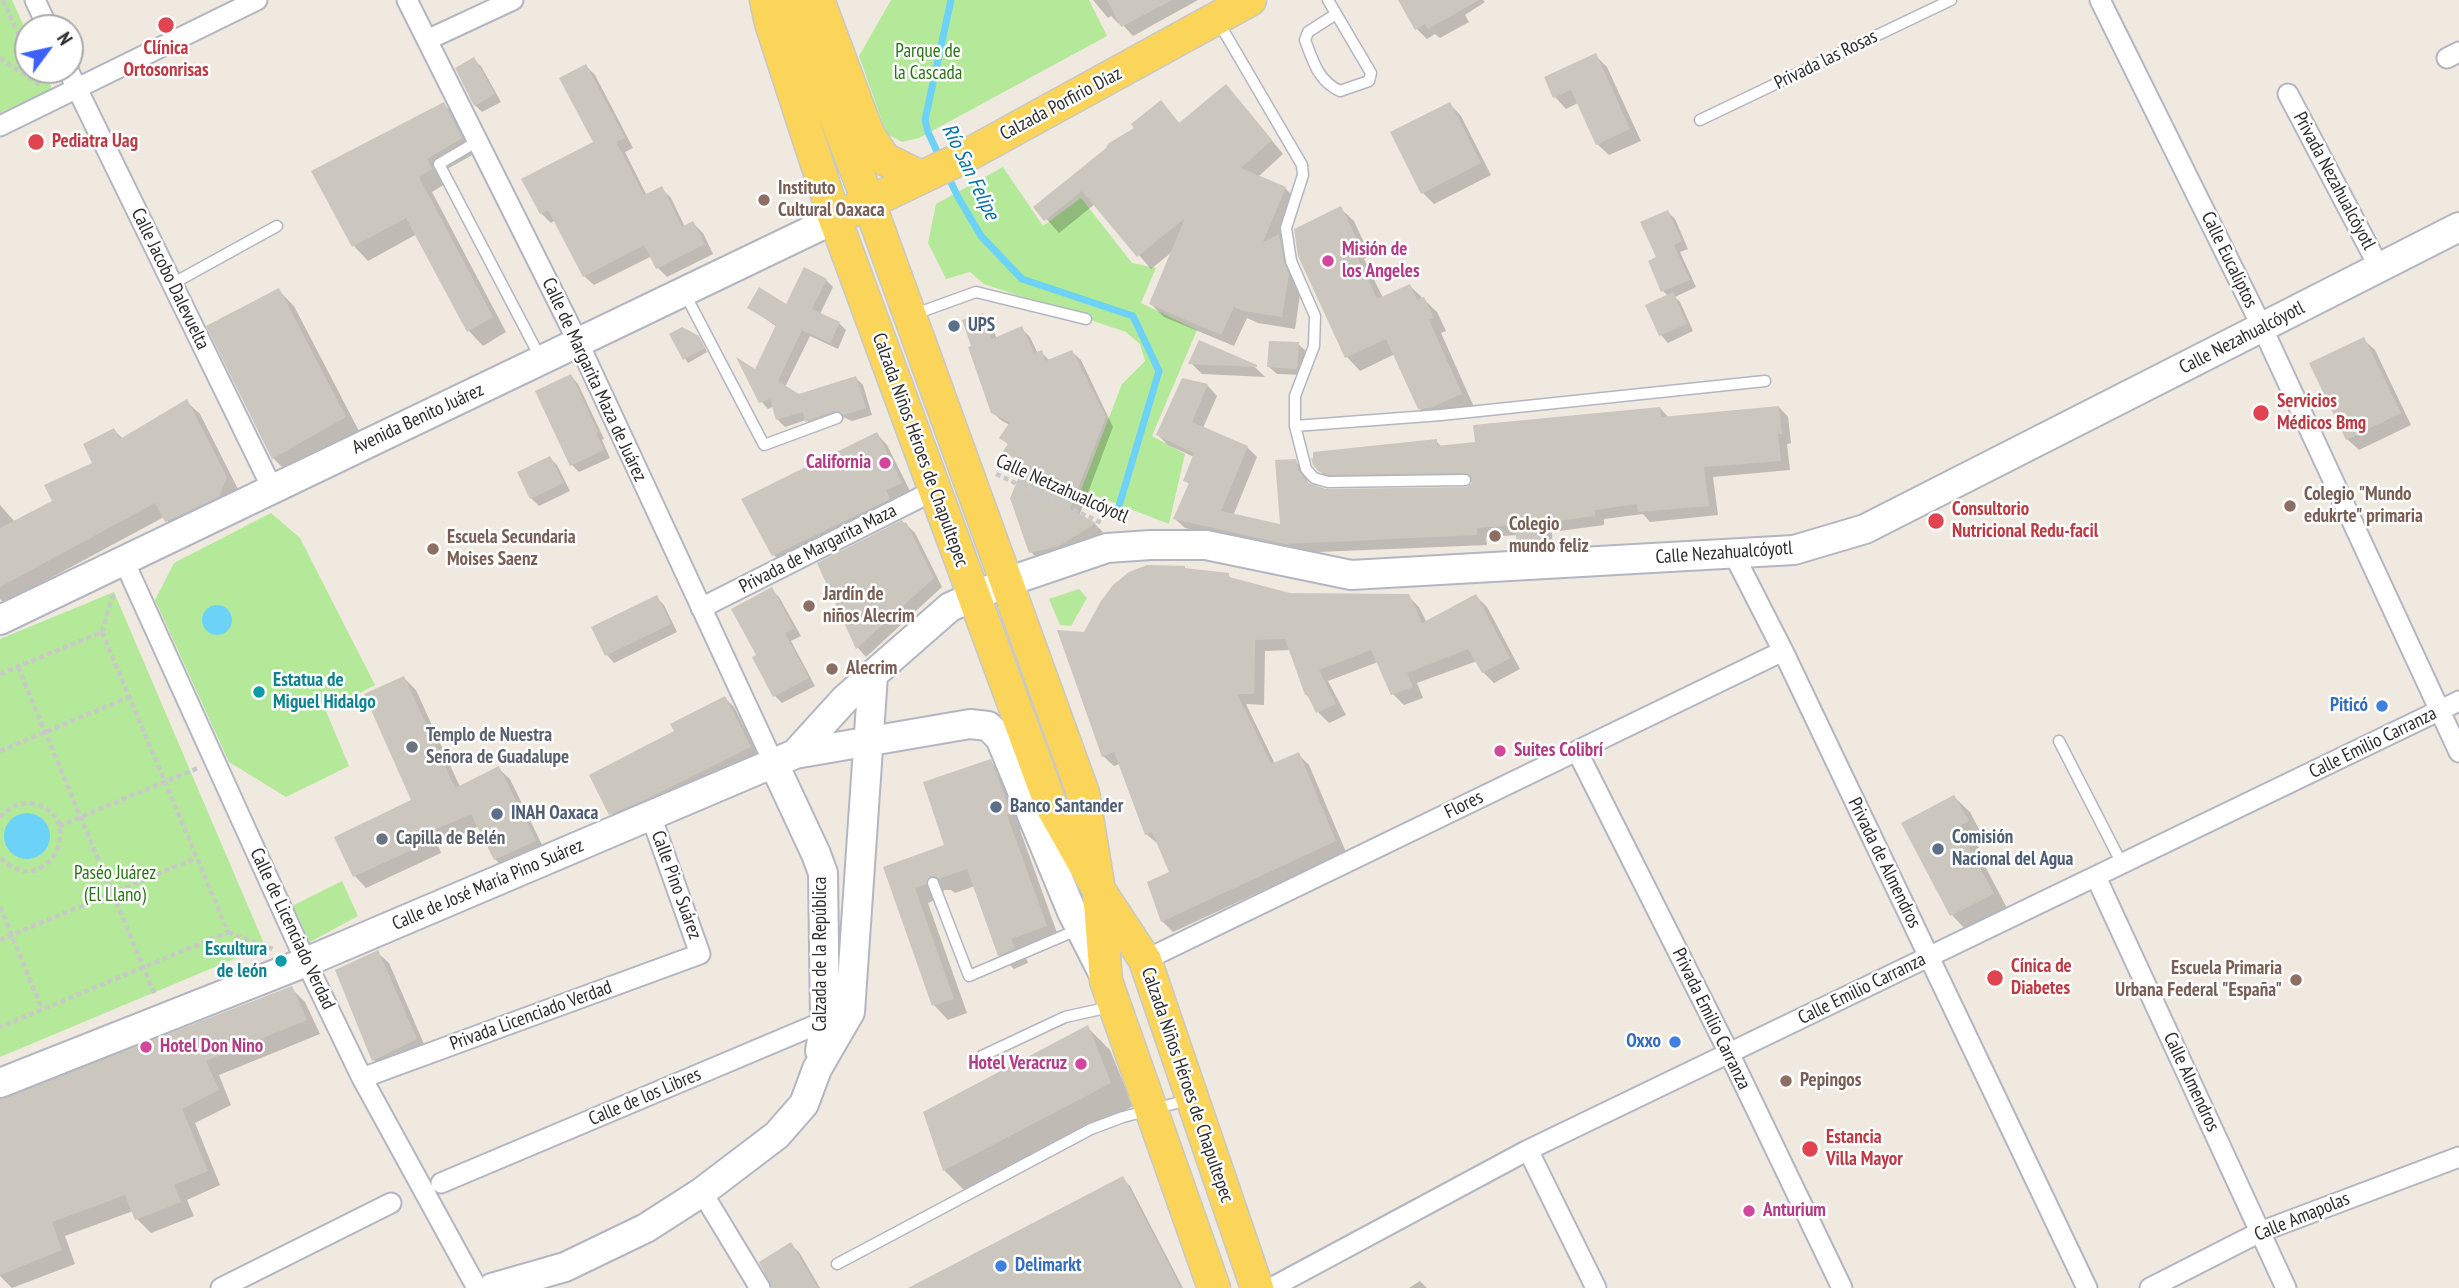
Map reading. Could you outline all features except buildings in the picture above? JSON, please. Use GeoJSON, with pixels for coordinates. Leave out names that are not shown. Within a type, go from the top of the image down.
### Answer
{"type":"FeatureCollection","features":[{"type":"Feature","properties":{"kind":"main road","name":"Calzada Niños Héroes de Chapultepec"},"geometry":{"type":"LineString","coordinates":[[766,0],[771,23],[835,219],[1051,805],[1099,890],[1145,960],[1257,1288]]}},
{"type":"Feature","properties":{"kind":"main road","name":"Calzada Niños Héroes de Chapultepec"},"geometry":{"type":"LineString","coordinates":[[790,0],[869,203],[1083,793],[1099,890],[1110,993],[1214,1288]]}},
{"type":"Feature","properties":{"kind":"main road"},"geometry":{"type":"LineString","coordinates":[[818,0],[868,134],[884,159],[921,177]]}},
{"type":"Feature","properties":{"kind":"main road","name":"Calzada Porfirio Díaz"},"geometry":{"type":"LineString","coordinates":[[835,219],[964,157],[1250,0]]}},
{"type":"Feature","properties":{"kind":"main road","name":"Avenida Benito Juárez"},"geometry":{"type":"LineString","coordinates":[[0,620],[835,219]]}},
{"type":"Feature","properties":{"kind":"main road","name":"Calle Nezahualcóyotl"},"geometry":{"type":"LineString","coordinates":[[1007,582],[1107,548],[1151,545],[1206,545],[1351,575],[1794,550],[1865,529],[2459,227]]}},
{"type":"Feature","properties":{"kind":"main road","name":"Calle de José María Pino Suárez"},"geometry":{"type":"LineString","coordinates":[[0,1083],[306,962],[785,759],[845,699],[950,607],[1007,582]]}},
{"type":"Feature","properties":{"kind":"main road","name":"Calzada de la República"},"geometry":{"type":"LineString","coordinates":[[492,1288],[565,1267],[646,1228],[702,1192],[777,1135],[804,1104],[837,1016],[869,742],[873,675]]}},
{"type":"Feature","properties":{"kind":"main road"},"geometry":{"type":"LineString","coordinates":[[785,759],[970,724],[988,726],[1000,738],[1110,993]]}},
{"type":"Feature","properties":{"kind":"main road","name":"Calzada de la República"},"geometry":{"type":"LineString","coordinates":[[785,759],[823,873],[837,1016]]}},
{"type":"Feature","properties":{"kind":"street"},"geometry":{"type":"LineString","coordinates":[[0,125],[257,0]]}},
{"type":"Feature","properties":{"kind":"street","name":"Calle de Margarita Maza de Juárez"},"geometry":{"type":"LineString","coordinates":[[407,0],[579,344],[701,608],[785,759]]}},
{"type":"Feature","properties":{"kind":"street"},"geometry":{"type":"LineString","coordinates":[[427,40],[513,0]]}},
{"type":"Feature","properties":{"kind":"street","name":"Calle Eucaliptos"},"geometry":{"type":"LineString","coordinates":[[2100,0],[2262,327],[2459,752]]}},
{"type":"Feature","properties":{"kind":"street","name":"Calle Jacobo Dalevuelta"},"geometry":{"type":"LineString","coordinates":[[75,84],[272,488]]}},
{"type":"Feature","properties":{"kind":"street","name":"Privada Nezahualcóyotl"},"geometry":{"type":"LineString","coordinates":[[2288,94],[2379,267]]}},
{"type":"Feature","properties":{"kind":"street","name":"Privada de Margarita Maza"},"geometry":{"type":"LineString","coordinates":[[701,608],[935,491]]}},
{"type":"Feature","properties":{"kind":"street","name":"Privada de Almendros"},"geometry":{"type":"LineString","coordinates":[[1733,553],[1783,651],[2087,1288]]}},
{"type":"Feature","properties":{"kind":"street","name":"Calle de Licenciado Verdad"},"geometry":{"type":"LineString","coordinates":[[124,561],[306,962],[362,1078],[477,1288]]}},
{"type":"Feature","properties":{"kind":"street","name":"Flores"},"geometry":{"type":"LineString","coordinates":[[1145,960],[1783,651]]}},
{"type":"Feature","properties":{"kind":"street","name":"Calle Emilio Carranza"},"geometry":{"type":"LineString","coordinates":[[1271,1288],[1528,1150],[2459,701]]}},
{"type":"Feature","properties":{"kind":"street","name":"Privada Emilio Carranza"},"geometry":{"type":"LineString","coordinates":[[1577,751],[1842,1288]]}},
{"type":"Feature","properties":{"kind":"street","name":"Calle Pino Suárez"},"geometry":{"type":"LineString","coordinates":[[651,816],[700,954]]}},
{"type":"Feature","properties":{"kind":"street","name":"Calle Almendros"},"geometry":{"type":"LineString","coordinates":[[2096,877],[2286,1288]]}},
{"type":"Feature","properties":{"kind":"street","name":"Privada Licenciado Verdad"},"geometry":{"type":"LineString","coordinates":[[362,1078],[700,954]]}},
{"type":"Feature","properties":{"kind":"street","name":"Calle de los Libres"},"geometry":{"type":"LineString","coordinates":[[441,1183],[837,1016]]}},
{"type":"Feature","properties":{"kind":"street"},"geometry":{"type":"LineString","coordinates":[[1528,1150],[1596,1288]]}},
{"type":"Feature","properties":{"kind":"street","name":"Calle Amapolas"},"geometry":{"type":"LineString","coordinates":[[2150,1288],[2260,1233],[2459,1157]]}},
{"type":"Feature","properties":{"kind":"street"},"geometry":{"type":"LineString","coordinates":[[702,1192],[760,1288]]}},
{"type":"Feature","properties":{"kind":"street"},"geometry":{"type":"LineString","coordinates":[[221,1288],[391,1203]]}},
{"type":"Feature","properties":{"kind":"lane"},"geometry":{"type":"LineString","coordinates":[[1328,0],[1371,73],[1369,80],[1340,91],[1329,86],[1319,76],[1305,40],[1308,32],[1336,14]]}},
{"type":"Feature","properties":{"kind":"lane","name":"Privada las Rosas"},"geometry":{"type":"LineString","coordinates":[[1700,120],[1951,0]]}},
{"type":"Feature","properties":{"kind":"lane"},"geometry":{"type":"LineString","coordinates":[[1217,19],[1302,165],[1303,175],[1286,228],[1291,261],[1315,316],[1314,346],[1295,396],[1295,426],[1306,469],[1314,478],[1328,482],[1465,480]]}},
{"type":"Feature","properties":{"kind":"lane"},"geometry":{"type":"LineString","coordinates":[[478,141],[439,164],[542,361]]}},
{"type":"Feature","properties":{"kind":"lane"},"geometry":{"type":"LineString","coordinates":[[172,284],[277,226]]}},
{"type":"Feature","properties":{"kind":"lane"},"geometry":{"type":"LineString","coordinates":[[685,292],[764,445],[837,418]]}},
{"type":"Feature","properties":{"kind":"lane"},"geometry":{"type":"LineString","coordinates":[[910,316],[976,292],[1086,319]]}},
{"type":"Feature","properties":{"kind":"lane"},"geometry":{"type":"LineString","coordinates":[[1295,426],[1441,415],[1765,381]]}},
{"type":"Feature","properties":{"kind":"lane"},"geometry":{"type":"LineString","coordinates":[[2059,741],[2122,864]]}},
{"type":"Feature","properties":{"kind":"lane"},"geometry":{"type":"LineString","coordinates":[[933,883],[969,976],[1080,928]]}},
{"type":"Feature","properties":{"kind":"lane"},"geometry":{"type":"LineString","coordinates":[[982,1056],[1110,993]]}},
{"type":"Feature","properties":{"kind":"lane"},"geometry":{"type":"LineString","coordinates":[[837,1264],[1091,1129],[1150,1109],[1192,1099]]}},
{"type":"Feature","properties":{"kind":"path"},"geometry":{"type":"LineString","coordinates":[[2,0],[14,26]]}},
{"type":"Feature","properties":{"kind":"path"},"geometry":{"type":"LineString","coordinates":[[0,58],[40,85]]}},
{"type":"Feature","properties":{"kind":"path","name":"Calle Netzahualcóyotl"},"geometry":{"type":"LineString","coordinates":[[962,459],[1113,528]]}},
{"type":"Feature","properties":{"kind":"path"},"geometry":{"type":"LineString","coordinates":[[0,674],[102,632],[228,932]]}},
{"type":"Feature","properties":{"kind":"path"},"geometry":{"type":"LineString","coordinates":[[18,667],[164,1018]]}},
{"type":"Feature","properties":{"kind":"path"},"geometry":{"type":"LineString","coordinates":[[0,751],[129,697]]}},
{"type":"Feature","properties":{"kind":"path"},"geometry":{"type":"LineString","coordinates":[[59,826],[215,761]]}},
{"type":"Feature","properties":{"kind":"path"},"geometry":{"type":"LineString","coordinates":[[0,817],[16,805],[37,805],[54,816],[61,836],[55,856],[38,869],[17,869],[0,857]]}},
{"type":"Feature","properties":{"kind":"path"},"geometry":{"type":"LineString","coordinates":[[0,940],[196,858]]}},
{"type":"Feature","properties":{"kind":"path"},"geometry":{"type":"LineString","coordinates":[[0,907],[42,1009]]}},
{"type":"Feature","properties":{"kind":"path"},"geometry":{"type":"LineString","coordinates":[[0,1027],[228,932],[306,962]]}},
{"type":"Feature","properties":{"kind":"green space"},"geometry":{"type":"Polygon","coordinates":[[[0,0],[12,0],[18,14],[14,14],[14,84],[50,84],[52,89],[0,113],[0,0]]]}},
{"type":"Feature","properties":{"kind":"green space","name":"Parque de la Cascada"},"geometry":{"type":"Polygon","coordinates":[[[891,0],[1089,0],[1107,36],[919,138],[902,142],[889,135],[884,127],[859,56],[891,0]]]}},
{"type":"Feature","properties":{"kind":"green space"},"geometry":{"type":"Polygon","coordinates":[[[1003,167],[1043,226],[1081,198],[1132,263],[1156,268],[1141,303],[1197,330],[1152,436],[1185,454],[1169,524],[1081,490],[1122,384],[1145,361],[1140,344],[1126,332],[984,284],[970,272],[946,279],[928,243],[936,204],[1003,167]]]}},
{"type":"Feature","properties":{"kind":"green space"},"geometry":{"type":"Polygon","coordinates":[[[271,513],[300,538],[375,685],[326,711],[349,766],[286,797],[229,762],[155,600],[174,563],[271,513]]]}},
{"type":"Feature","properties":{"kind":"green space"},"geometry":{"type":"Polygon","coordinates":[[[1079,589],[1087,598],[1071,626],[1060,625],[1049,599],[1079,589]]]}},
{"type":"Feature","properties":{"kind":"green space","name":"Paséo Juárez (El Llano)"},"geometry":{"type":"Polygon","coordinates":[[[114,592],[265,946],[0,1057],[0,639],[114,592]]]}},
{"type":"Feature","properties":{"kind":"green space"},"geometry":{"type":"Polygon","coordinates":[[[342,881],[358,916],[310,942],[292,906],[342,881]]]}},
{"type":"Feature","properties":{"kind":"water"},"geometry":{"type":"Polygon","coordinates":[[[217,605],[228,609],[232,620],[228,631],[217,635],[206,631],[202,620],[206,609],[217,605]]]}},
{"type":"Feature","properties":{"kind":"water"},"geometry":{"type":"Polygon","coordinates":[[[27,813],[43,820],[50,836],[43,852],[27,859],[11,852],[4,836],[11,820],[27,813]]]}},
{"type":"Feature","properties":{"kind":"waterway","name":"Río San Felipe"},"geometry":{"type":"LineString","coordinates":[[940,158],[925,120],[951,0]]}},
{"type":"Feature","properties":{"kind":"waterway","name":"Río San Felipe"},"geometry":{"type":"LineString","coordinates":[[946,172],[981,236],[1022,279],[1133,316],[1159,371],[1119,506]]}},
{"type":"Feature","properties":{"kind":"place","name":"Clínica Ortosonrisas"},"geometry":{"type":"Point","coordinates":[166,25]}},
{"type":"Feature","properties":{"kind":"place","name":"Pediatra Uag"},"geometry":{"type":"Point","coordinates":[36,142]}},
{"type":"Feature","properties":{"kind":"place","name":"Instituto Cultural Oaxaca"},"geometry":{"type":"Point","coordinates":[764,200]}},
{"type":"Feature","properties":{"kind":"place","name":"Misión de los Angeles"},"geometry":{"type":"Point","coordinates":[1328,261]}},
{"type":"Feature","properties":{"kind":"place","name":"UPS"},"geometry":{"type":"Point","coordinates":[954,326]}},
{"type":"Feature","properties":{"kind":"place","name":"Servicios Médicos Bmg"},"geometry":{"type":"Point","coordinates":[2261,413]}},
{"type":"Feature","properties":{"kind":"place","name":"California"},"geometry":{"type":"Point","coordinates":[885,463]}},
{"type":"Feature","properties":{"kind":"place","name":"Colegio \"Mundo edukrte\" primaria"},"geometry":{"type":"Point","coordinates":[2290,506]}},
{"type":"Feature","properties":{"kind":"place","name":"Consultorio Nutricional Redu-facil"},"geometry":{"type":"Point","coordinates":[1936,521]}},
{"type":"Feature","properties":{"kind":"place","name":"Colegio mundo feliz"},"geometry":{"type":"Point","coordinates":[1495,536]}},
{"type":"Feature","properties":{"kind":"place","name":"Escuela Secundaria Moises Saenz"},"geometry":{"type":"Point","coordinates":[433,549]}},
{"type":"Feature","properties":{"kind":"place","name":"Jardín de niños Alecrim"},"geometry":{"type":"Point","coordinates":[809,606]}},
{"type":"Feature","properties":{"kind":"place","name":"Alecrim"},"geometry":{"type":"Point","coordinates":[832,669]}},
{"type":"Feature","properties":{"kind":"place","name":"Estatua de Miguel Hidalgo"},"geometry":{"type":"Point","coordinates":[259,692]}},
{"type":"Feature","properties":{"kind":"place","name":"Piticó"},"geometry":{"type":"Point","coordinates":[2382,706]}},
{"type":"Feature","properties":{"kind":"place","name":"Templo de Nuestra Señora de Guadalupe"},"geometry":{"type":"Point","coordinates":[412,747]}},
{"type":"Feature","properties":{"kind":"place","name":"Suites Colibrí"},"geometry":{"type":"Point","coordinates":[1500,751]}},
{"type":"Feature","properties":{"kind":"place","name":"Banco Santander"},"geometry":{"type":"Point","coordinates":[996,807]}},
{"type":"Feature","properties":{"kind":"place","name":"INAH Oaxaca"},"geometry":{"type":"Point","coordinates":[497,814]}},
{"type":"Feature","properties":{"kind":"place","name":"Capilla de Belén"},"geometry":{"type":"Point","coordinates":[382,839]}},
{"type":"Feature","properties":{"kind":"place","name":"Comisión Nacional del Agua"},"geometry":{"type":"Point","coordinates":[1938,849]}},
{"type":"Feature","properties":{"kind":"place","name":"Escultura de león"},"geometry":{"type":"Point","coordinates":[281,961]}},
{"type":"Feature","properties":{"kind":"place","name":"Cínica de Diabetes"},"geometry":{"type":"Point","coordinates":[1995,978]}},
{"type":"Feature","properties":{"kind":"place","name":"Escuela Primaria Urbana Federal \"España\""},"geometry":{"type":"Point","coordinates":[2296,980]}},
{"type":"Feature","properties":{"kind":"place","name":"Oxxo"},"geometry":{"type":"Point","coordinates":[1675,1042]}},
{"type":"Feature","properties":{"kind":"place","name":"Hotel Don Nino"},"geometry":{"type":"Point","coordinates":[146,1047]}},
{"type":"Feature","properties":{"kind":"place","name":"Hotel Veracruz"},"geometry":{"type":"Point","coordinates":[1081,1064]}},
{"type":"Feature","properties":{"kind":"place","name":"Pepingos"},"geometry":{"type":"Point","coordinates":[1786,1081]}},
{"type":"Feature","properties":{"kind":"place","name":"Estancia Villa Mayor"},"geometry":{"type":"Point","coordinates":[1810,1149]}},
{"type":"Feature","properties":{"kind":"place","name":"Anturium"},"geometry":{"type":"Point","coordinates":[1749,1211]}},
{"type":"Feature","properties":{"kind":"place","name":"Delimarkt"},"geometry":{"type":"Point","coordinates":[1001,1266]}}]}
